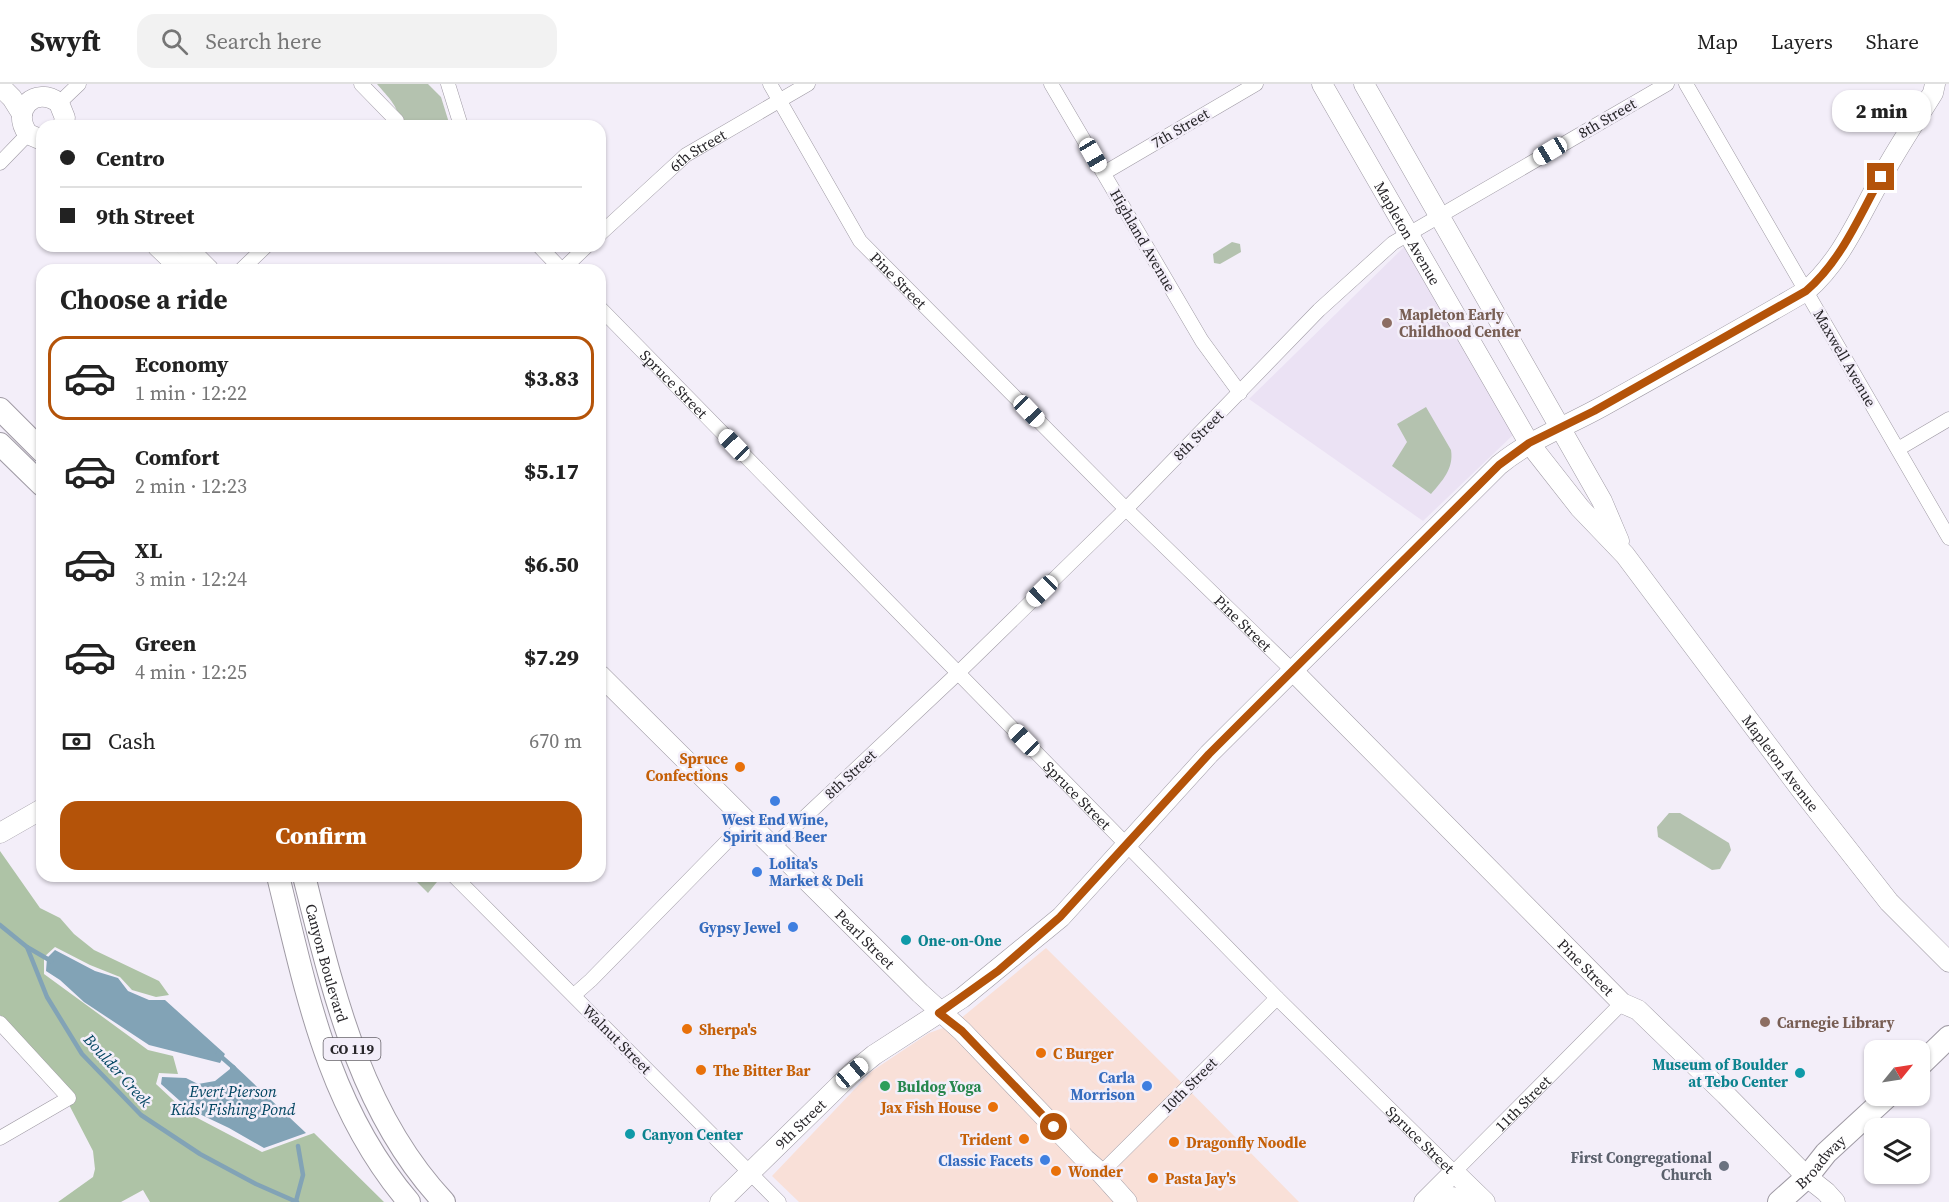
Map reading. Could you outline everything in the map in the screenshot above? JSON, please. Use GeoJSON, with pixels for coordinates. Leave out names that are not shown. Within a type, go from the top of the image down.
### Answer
{"type":"FeatureCollection","features":[{"type":"Feature","properties":{"kind":"main road"},"geometry":{"type":"LineString","coordinates":[[0,409],[36,444]]}},
{"type":"Feature","properties":{"kind":"main road"},"geometry":{"type":"LineString","coordinates":[[0,444],[36,479]]}},
{"type":"Feature","properties":{"kind":"main road","name":"Canyon Boulevard"},"geometry":{"type":"LineString","coordinates":[[279,882],[307,994],[334,1080],[366,1141],[409,1202]]}},
{"type":"Feature","properties":{"kind":"main road","name":"Canyon Boulevard"},"geometry":{"type":"LineString","coordinates":[[306,882],[342,1020],[355,1057],[389,1127],[411,1161],[444,1202]]}},
{"type":"Feature","properties":{"kind":"main road"},"geometry":{"type":"LineString","coordinates":[[1930,1055],[1949,1037]]}},
{"type":"Feature","properties":{"kind":"main road","name":"Broadway"},"geometry":{"type":"LineString","coordinates":[[1779,1202],[1807,1177],[1826,1153],[1877,1106]]}},
{"type":"Feature","properties":{"kind":"street"},"geometry":{"type":"LineString","coordinates":[[21,84],[37,97],[53,98],[64,118]]}},
{"type":"Feature","properties":{"kind":"street"},"geometry":{"type":"LineString","coordinates":[[64,118],[79,84]]}},
{"type":"Feature","properties":{"kind":"street"},"geometry":{"type":"LineString","coordinates":[[361,84],[391,120]]}},
{"type":"Feature","properties":{"kind":"street"},"geometry":{"type":"LineString","coordinates":[[448,84],[459,120]]}},
{"type":"Feature","properties":{"kind":"street","name":"Pine Street"},"geometry":{"type":"LineString","coordinates":[[770,84],[860,241],[1126,509],[1292,670],[1622,1003],[1638,1011],[1835,1202]]}},
{"type":"Feature","properties":{"kind":"street","name":"6th Street"},"geometry":{"type":"LineString","coordinates":[[606,228],[686,155],[808,84]]}},
{"type":"Feature","properties":{"kind":"street","name":"Highland Avenue"},"geometry":{"type":"LineString","coordinates":[[1052,84],[1202,341],[1240,393]]}},
{"type":"Feature","properties":{"kind":"street","name":"7th Street"},"geometry":{"type":"LineString","coordinates":[[1104,173],[1256,84]]}},
{"type":"Feature","properties":{"kind":"street","name":"Mapleton Avenue"},"geometry":{"type":"LineString","coordinates":[[1322,84],[1529,443],[1580,508],[1625,555],[1795,782],[1882,893],[1949,962]]}},
{"type":"Feature","properties":{"kind":"street","name":"Mapleton Avenue"},"geometry":{"type":"LineString","coordinates":[[1364,84],[1602,501],[1625,555]]}},
{"type":"Feature","properties":{"kind":"street","name":"8th Street"},"geometry":{"type":"LineString","coordinates":[[773,846],[958,673],[1126,509],[1319,310],[1393,243],[1667,84]]}},
{"type":"Feature","properties":{"kind":"street","name":"Maxwell Avenue"},"geometry":{"type":"LineString","coordinates":[[1686,84],[1949,538]]}},
{"type":"Feature","properties":{"kind":"street"},"geometry":{"type":"LineString","coordinates":[[0,86],[12,98],[22,114],[24,128],[36,137]]}},
{"type":"Feature","properties":{"kind":"street","name":"9th Street"},"geometry":{"type":"LineString","coordinates":[[720,1202],[874,1055],[998,971],[1060,917],[1209,754],[1482,481],[1508,458],[1529,443],[1594,411],[1806,291],[1820,279],[1841,251],[1881,177],[1938,87]]}},
{"type":"Feature","properties":{"kind":"street"},"geometry":{"type":"LineString","coordinates":[[22,114],[25,106],[37,97]]}},
{"type":"Feature","properties":{"kind":"street"},"geometry":{"type":"LineString","coordinates":[[0,163],[36,139]]}},
{"type":"Feature","properties":{"kind":"street"},"geometry":{"type":"LineString","coordinates":[[163,252],[176,264]]}},
{"type":"Feature","properties":{"kind":"street"},"geometry":{"type":"LineString","coordinates":[[191,252],[203,264]]}},
{"type":"Feature","properties":{"kind":"street"},"geometry":{"type":"LineString","coordinates":[[247,264],[260,252]]}},
{"type":"Feature","properties":{"kind":"street"},"geometry":{"type":"LineString","coordinates":[[545,252],[556,264]]}},
{"type":"Feature","properties":{"kind":"street"},"geometry":{"type":"LineString","coordinates":[[568,264],[581,252]]}},
{"type":"Feature","properties":{"kind":"street","name":"Spruce Street"},"geometry":{"type":"LineString","coordinates":[[606,314],[1277,998],[1485,1202]]}},
{"type":"Feature","properties":{"kind":"street"},"geometry":{"type":"LineString","coordinates":[[1898,449],[1949,419]]}},
{"type":"Feature","properties":{"kind":"street","name":"Pearl Street"},"geometry":{"type":"LineString","coordinates":[[606,681],[939,1013],[962,1031],[1127,1202]]}},
{"type":"Feature","properties":{"kind":"street"},"geometry":{"type":"LineString","coordinates":[[0,833],[36,812]]}},
{"type":"Feature","properties":{"kind":"street"},"geometry":{"type":"LineString","coordinates":[[574,995],[747,821]]}},
{"type":"Feature","properties":{"kind":"street","name":"Walnut Street"},"geometry":{"type":"LineString","coordinates":[[460,882],[779,1202]]}},
{"type":"Feature","properties":{"kind":"street","name":"10th Street"},"geometry":{"type":"LineString","coordinates":[[1101,1173],[1277,998]]}},
{"type":"Feature","properties":{"kind":"street","name":"11th Street"},"geometry":{"type":"LineString","coordinates":[[1424,1202],[1622,1003]]}},
{"type":"Feature","properties":{"kind":"street"},"geometry":{"type":"LineString","coordinates":[[0,1023],[69,1098],[0,1138]]}},
{"type":"Feature","properties":{"kind":"street"},"geometry":{"type":"LineString","coordinates":[[1431,1202],[1452,1197],[1474,1202]]}},
{"type":"Feature","properties":{"kind":"shaded area","name":"Mapleton Early Childhood Center"},"geometry":{"type":"Polygon","coordinates":[[[1404,247],[1513,435],[1423,521],[1249,399],[1404,247]]]}},
{"type":"Feature","properties":{"kind":"shaded area"},"geometry":{"type":"Polygon","coordinates":[[[1046,948],[1299,1202],[799,1202],[772,1176],[872,1071],[929,1033],[954,1024],[1046,948]]]}},
{"type":"Feature","properties":{"kind":"green space"},"geometry":{"type":"Polygon","coordinates":[[[377,84],[428,84],[441,97],[448,120],[399,120],[396,108],[377,84]]]}},
{"type":"Feature","properties":{"kind":"green space"},"geometry":{"type":"Polygon","coordinates":[[[1232,242],[1240,244],[1241,252],[1220,264],[1214,263],[1213,254],[1232,242]]]}},
{"type":"Feature","properties":{"kind":"green space"},"geometry":{"type":"Polygon","coordinates":[[[1426,407],[1451,450],[1449,469],[1431,494],[1392,466],[1407,442],[1397,424],[1426,407]]]}},
{"type":"Feature","properties":{"kind":"green space"},"geometry":{"type":"Polygon","coordinates":[[[1669,813],[1680,813],[1729,843],[1731,850],[1720,869],[1712,870],[1658,837],[1657,827],[1669,813]]]}},
{"type":"Feature","properties":{"kind":"green space"},"geometry":{"type":"Polygon","coordinates":[[[0,851],[40,908],[60,918],[74,934],[94,950],[159,981],[169,995],[156,997],[132,990],[120,977],[55,947],[44,957],[44,974],[148,1050],[173,1056],[178,1074],[159,1073],[156,1084],[186,1112],[262,1152],[314,1133],[384,1202],[150,1202],[143,1190],[121,1202],[58,1202],[93,1177],[95,1169],[93,1151],[50,1068],[0,1015],[0,851]]]}},
{"type":"Feature","properties":{"kind":"green space"},"geometry":{"type":"Polygon","coordinates":[[[417,882],[437,882],[428,893],[417,882]]]}},
{"type":"Feature","properties":{"kind":"water"},"geometry":{"type":"Polygon","coordinates":[[[55,950],[95,971],[118,978],[128,991],[149,1000],[165,1000],[225,1054],[220,1063],[149,1045],[84,1002],[60,980],[46,971],[47,958],[55,950]]]}},
{"type":"Feature","properties":{"kind":"water","name":"Evert Pierson Kids' Fishing Pond"},"geometry":{"type":"Polygon","coordinates":[[[230,1064],[234,1065],[306,1133],[264,1148],[189,1109],[161,1084],[162,1077],[186,1078],[198,1084],[215,1081],[230,1069],[230,1064]]]}},
{"type":"Feature","properties":{"kind":"waterway","name":"Boulder Creek"},"geometry":{"type":"LineString","coordinates":[[0,925],[27,947],[47,997],[82,1054],[141,1115],[200,1154],[256,1184],[297,1202]]}},
{"type":"Feature","properties":{"kind":"waterway"},"geometry":{"type":"LineString","coordinates":[[27,947],[51,961]]}},
{"type":"Feature","properties":{"kind":"waterway"},"geometry":{"type":"LineString","coordinates":[[218,1054],[234,1068]]}},
{"type":"Feature","properties":{"kind":"waterway"},"geometry":{"type":"LineString","coordinates":[[296,1201],[303,1175],[298,1146]]}},
{"type":"Feature","properties":{"kind":"place","name":"Mapleton Early Childhood Center"},"geometry":{"type":"Point","coordinates":[1387,323]}},
{"type":"Feature","properties":{"kind":"place","name":"Spruce Confections"},"geometry":{"type":"Point","coordinates":[740,767]}},
{"type":"Feature","properties":{"kind":"place","name":"West End Wine, Spirit and Beer"},"geometry":{"type":"Point","coordinates":[775,801]}},
{"type":"Feature","properties":{"kind":"place","name":"Lolita's Market & Deli"},"geometry":{"type":"Point","coordinates":[757,872]}},
{"type":"Feature","properties":{"kind":"place","name":"Gypsy Jewel"},"geometry":{"type":"Point","coordinates":[793,927]}},
{"type":"Feature","properties":{"kind":"place","name":"One-on-One"},"geometry":{"type":"Point","coordinates":[906,940]}},
{"type":"Feature","properties":{"kind":"place","name":"Carnegie Library"},"geometry":{"type":"Point","coordinates":[1765,1022]}},
{"type":"Feature","properties":{"kind":"place","name":"Sherpa's"},"geometry":{"type":"Point","coordinates":[687,1029]}},
{"type":"Feature","properties":{"kind":"place","name":"C Burger"},"geometry":{"type":"Point","coordinates":[1041,1053]}},
{"type":"Feature","properties":{"kind":"place","name":"The Bitter Bar"},"geometry":{"type":"Point","coordinates":[701,1070]}},
{"type":"Feature","properties":{"kind":"place","name":"Museum of Boulder at Tebo Center"},"geometry":{"type":"Point","coordinates":[1800,1073]}},
{"type":"Feature","properties":{"kind":"place","name":"Buldog Yoga"},"geometry":{"type":"Point","coordinates":[885,1086]}},
{"type":"Feature","properties":{"kind":"place","name":"Carla Morrison"},"geometry":{"type":"Point","coordinates":[1147,1086]}},
{"type":"Feature","properties":{"kind":"place","name":"Jax Fish House"},"geometry":{"type":"Point","coordinates":[993,1107]}},
{"type":"Feature","properties":{"kind":"place","name":"Canyon Center"},"geometry":{"type":"Point","coordinates":[630,1134]}},
{"type":"Feature","properties":{"kind":"place","name":"Trident"},"geometry":{"type":"Point","coordinates":[1024,1139]}},
{"type":"Feature","properties":{"kind":"place","name":"Dragonfly Noodle"},"geometry":{"type":"Point","coordinates":[1174,1142]}},
{"type":"Feature","properties":{"kind":"place","name":"Classic Facets"},"geometry":{"type":"Point","coordinates":[1045,1160]}},
{"type":"Feature","properties":{"kind":"place","name":"First Congregational Church"},"geometry":{"type":"Point","coordinates":[1724,1166]}},
{"type":"Feature","properties":{"kind":"place","name":"Wonder"},"geometry":{"type":"Point","coordinates":[1056,1171]}},
{"type":"Feature","properties":{"kind":"place","name":"Pasta Jay's"},"geometry":{"type":"Point","coordinates":[1153,1178]}},
{"type":"Feature","properties":{"kind":"route"},"geometry":{"type":"LineString","coordinates":[[1054,1127],[962,1031],[939,1013],[998,971],[1060,917],[1209,754],[1499,465],[1529,443],[1594,411],[1806,291],[1829,269],[1841,251],[1881,177]]}}]}
